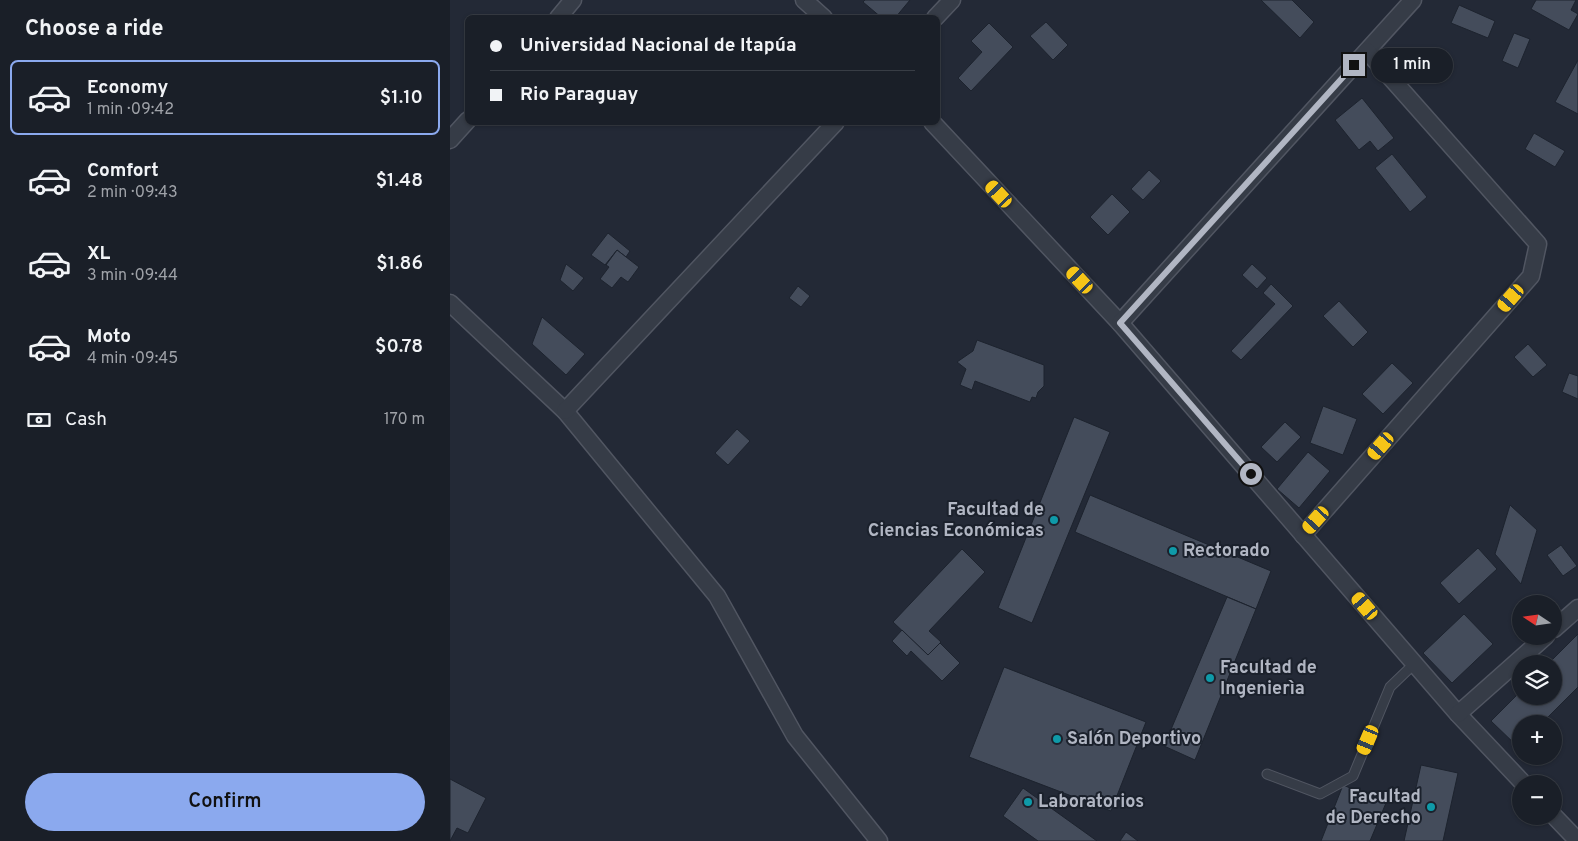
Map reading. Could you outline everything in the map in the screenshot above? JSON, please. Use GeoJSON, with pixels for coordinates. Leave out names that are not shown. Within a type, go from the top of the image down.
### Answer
{"type":"FeatureCollection","features":[{"type":"Feature","properties":{"kind":"street"},"geometry":{"type":"LineString","coordinates":[[560,15],[573,0]]}},
{"type":"Feature","properties":{"kind":"street"},"geometry":{"type":"LineString","coordinates":[[804,0],[821,15]]}},
{"type":"Feature","properties":{"kind":"street"},"geometry":{"type":"LineString","coordinates":[[938,15],[952,0]]}},
{"type":"Feature","properties":{"kind":"street"},"geometry":{"type":"LineString","coordinates":[[1120,323],[1413,0]]}},
{"type":"Feature","properties":{"kind":"street"},"geometry":{"type":"LineString","coordinates":[[1303,535],[1530,276],[1538,244],[1367,50]]}},
{"type":"Feature","properties":{"kind":"street"},"geometry":{"type":"LineString","coordinates":[[450,140],[465,123]]}},
{"type":"Feature","properties":{"kind":"street"},"geometry":{"type":"LineString","coordinates":[[565,411],[833,125]]}},
{"type":"Feature","properties":{"kind":"street"},"geometry":{"type":"LineString","coordinates":[[935,125],[1120,323],[1414,664],[1516,775]]}},
{"type":"Feature","properties":{"kind":"street"},"geometry":{"type":"LineString","coordinates":[[450,303],[565,411],[717,596],[795,736],[880,841]]}},
{"type":"Feature","properties":{"kind":"street"},"geometry":{"type":"LineString","coordinates":[[1562,622],[1578,608]]}},
{"type":"Feature","properties":{"kind":"street"},"geometry":{"type":"LineString","coordinates":[[1458,714],[1536,645]]}},
{"type":"Feature","properties":{"kind":"street"},"geometry":{"type":"LineString","coordinates":[[1562,824],[1578,841]]}},
{"type":"Feature","properties":{"kind":"lane"},"geometry":{"type":"LineString","coordinates":[[1267,774],[1320,794],[1353,776],[1390,687],[1414,664]]}},
{"type":"Feature","properties":{"kind":"building"},"geometry":{"type":"Polygon","coordinates":[[[865,0],[910,0],[898,15],[878,15],[863,2],[865,0]]]}},
{"type":"Feature","properties":{"kind":"building"},"geometry":{"type":"Polygon","coordinates":[[[1261,0],[1292,0],[1314,22],[1300,38],[1261,0]]]}},
{"type":"Feature","properties":{"kind":"building"},"geometry":{"type":"Polygon","coordinates":[[[1536,0],[1576,0],[1571,10],[1578,14],[1569,30],[1531,9],[1536,0]]]}},
{"type":"Feature","properties":{"kind":"building"},"geometry":{"type":"Polygon","coordinates":[[[1459,5],[1495,21],[1488,38],[1451,23],[1459,5]]]}},
{"type":"Feature","properties":{"kind":"building"},"geometry":{"type":"Polygon","coordinates":[[[1046,22],[1068,45],[1053,60],[1030,36],[1046,22]]]}},
{"type":"Feature","properties":{"kind":"building"},"geometry":{"type":"Polygon","coordinates":[[[989,23],[1013,47],[971,91],[958,78],[982,52],[971,41],[989,23]]]}},
{"type":"Feature","properties":{"kind":"building"},"geometry":{"type":"Polygon","coordinates":[[[1514,33],[1530,39],[1518,68],[1502,61],[1514,33]]]}},
{"type":"Feature","properties":{"kind":"building"},"geometry":{"type":"Polygon","coordinates":[[[1578,60],[1578,114],[1555,102],[1578,60]]]}},
{"type":"Feature","properties":{"kind":"building"},"geometry":{"type":"Polygon","coordinates":[[[1362,98],[1394,138],[1378,151],[1370,141],[1359,150],[1335,120],[1362,98]]]}},
{"type":"Feature","properties":{"kind":"building"},"geometry":{"type":"Polygon","coordinates":[[[1534,133],[1565,151],[1555,167],[1525,149],[1534,133]]]}},
{"type":"Feature","properties":{"kind":"building"},"geometry":{"type":"Polygon","coordinates":[[[1392,154],[1427,197],[1410,212],[1375,168],[1392,154]]]}},
{"type":"Feature","properties":{"kind":"building"},"geometry":{"type":"Polygon","coordinates":[[[1149,170],[1161,181],[1143,200],[1131,189],[1149,170]]]}},
{"type":"Feature","properties":{"kind":"building"},"geometry":{"type":"Polygon","coordinates":[[[1112,194],[1130,212],[1108,235],[1090,217],[1112,194]]]}},
{"type":"Feature","properties":{"kind":"building"},"geometry":{"type":"Polygon","coordinates":[[[608,233],[630,251],[626,257],[617,250],[605,265],[591,255],[608,233]]]}},
{"type":"Feature","properties":{"kind":"building"},"geometry":{"type":"Polygon","coordinates":[[[617,250],[639,267],[628,282],[621,277],[612,288],[600,279],[609,267],[606,265],[617,250]]]}},
{"type":"Feature","properties":{"kind":"building"},"geometry":{"type":"Polygon","coordinates":[[[566,264],[584,278],[573,291],[560,280],[566,264]]]}},
{"type":"Feature","properties":{"kind":"building"},"geometry":{"type":"Polygon","coordinates":[[[1252,264],[1267,278],[1257,289],[1242,275],[1252,264]]]}},
{"type":"Feature","properties":{"kind":"building"},"geometry":{"type":"Polygon","coordinates":[[[1271,284],[1293,306],[1241,360],[1231,351],[1275,304],[1263,293],[1271,284]]]}},
{"type":"Feature","properties":{"kind":"building"},"geometry":{"type":"Polygon","coordinates":[[[798,286],[810,296],[801,307],[789,298],[798,286]]]}},
{"type":"Feature","properties":{"kind":"building"},"geometry":{"type":"Polygon","coordinates":[[[1339,301],[1368,332],[1353,347],[1323,316],[1339,301]]]}},
{"type":"Feature","properties":{"kind":"building"},"geometry":{"type":"Polygon","coordinates":[[[542,317],[585,354],[566,375],[532,344],[542,317]]]}},
{"type":"Feature","properties":{"kind":"building"},"geometry":{"type":"Polygon","coordinates":[[[977,340],[1044,365],[1044,386],[1038,392],[1036,398],[1032,397],[1030,402],[975,381],[972,390],[960,385],[966,369],[957,362],[973,351],[977,340]]]}},
{"type":"Feature","properties":{"kind":"building"},"geometry":{"type":"Polygon","coordinates":[[[1528,344],[1547,365],[1533,377],[1514,357],[1528,344]]]}},
{"type":"Feature","properties":{"kind":"building"},"geometry":{"type":"Polygon","coordinates":[[[1392,363],[1413,383],[1383,414],[1362,394],[1392,363]]]}},
{"type":"Feature","properties":{"kind":"building"},"geometry":{"type":"Polygon","coordinates":[[[1569,373],[1578,376],[1578,399],[1562,392],[1569,373]]]}},
{"type":"Feature","properties":{"kind":"building"},"geometry":{"type":"Polygon","coordinates":[[[1323,406],[1357,419],[1343,455],[1310,443],[1323,406]]]}},
{"type":"Feature","properties":{"kind":"building","name":"Facultad de Ciencias Económicas"},"geometry":{"type":"Polygon","coordinates":[[[1074,417],[1110,432],[1032,623],[998,608],[1074,417]]]}},
{"type":"Feature","properties":{"kind":"building"},"geometry":{"type":"Polygon","coordinates":[[[1285,422],[1301,437],[1277,462],[1261,447],[1285,422]]]}},
{"type":"Feature","properties":{"kind":"building"},"geometry":{"type":"Polygon","coordinates":[[[737,429],[750,441],[728,465],[715,453],[737,429]]]}},
{"type":"Feature","properties":{"kind":"building"},"geometry":{"type":"Polygon","coordinates":[[[1308,452],[1330,471],[1299,508],[1277,489],[1308,452]]]}},
{"type":"Feature","properties":{"kind":"building","name":"Rectorado"},"geometry":{"type":"Polygon","coordinates":[[[1090,495],[1271,571],[1256,609],[1075,532],[1090,495]]]}},
{"type":"Feature","properties":{"kind":"building"},"geometry":{"type":"Polygon","coordinates":[[[1510,505],[1537,530],[1521,584],[1495,554],[1510,505]]]}},
{"type":"Feature","properties":{"kind":"building"},"geometry":{"type":"Polygon","coordinates":[[[1561,545],[1577,566],[1563,576],[1547,555],[1561,545]]]}},
{"type":"Feature","properties":{"kind":"building"},"geometry":{"type":"Polygon","coordinates":[[[1478,548],[1497,569],[1459,604],[1440,583],[1478,548]]]}},
{"type":"Feature","properties":{"kind":"building"},"geometry":{"type":"Polygon","coordinates":[[[962,549],[985,572],[929,631],[941,642],[928,655],[893,622],[962,549]]]}},
{"type":"Feature","properties":{"kind":"building","name":"Facultad de Ingenierìa"},"geometry":{"type":"Polygon","coordinates":[[[1227,597],[1256,609],[1195,760],[1164,746],[1227,597]]]}},
{"type":"Feature","properties":{"kind":"building"},"geometry":{"type":"Polygon","coordinates":[[[1464,614],[1493,644],[1452,683],[1423,653],[1464,614]]]}},
{"type":"Feature","properties":{"kind":"building"},"geometry":{"type":"Polygon","coordinates":[[[902,630],[928,655],[940,643],[960,663],[942,681],[911,651],[907,656],[892,641],[902,630]]]}},
{"type":"Feature","properties":{"kind":"building"},"geometry":{"type":"Polygon","coordinates":[[[1578,634],[1578,687],[1562,703],[1562,655],[1557,655],[1578,634]]]}},
{"type":"Feature","properties":{"kind":"building","name":"Salón Deportivo"},"geometry":{"type":"Polygon","coordinates":[[[1004,667],[1146,722],[1111,811],[969,757],[1004,667]]]}},
{"type":"Feature","properties":{"kind":"building"},"geometry":{"type":"Polygon","coordinates":[[[1512,700],[1512,705],[1560,705],[1550,715],[1512,715],[1512,741],[1491,721],[1512,700]]]}},
{"type":"Feature","properties":{"kind":"building","name":"Facultad de Derecho"},"geometry":{"type":"Polygon","coordinates":[[[1421,765],[1458,773],[1443,841],[1404,841],[1421,765]]]}},
{"type":"Feature","properties":{"kind":"building"},"geometry":{"type":"Polygon","coordinates":[[[450,779],[486,798],[468,833],[457,828],[450,841],[450,779]]]}},
{"type":"Feature","properties":{"kind":"building"},"geometry":{"type":"Polygon","coordinates":[[[1343,785],[1386,803],[1370,841],[1321,841],[1343,785]]]}},
{"type":"Feature","properties":{"kind":"building","name":"Laboratorios"},"geometry":{"type":"Polygon","coordinates":[[[1023,788],[1097,841],[1038,841],[1003,816],[1023,788]]]}},
{"type":"Feature","properties":{"kind":"building"},"geometry":{"type":"Polygon","coordinates":[[[1126,832],[1138,841],[1120,841],[1126,832]]]}},
{"type":"Feature","properties":{"kind":"place","name":"Facultad de Ciencias Económicas"},"geometry":{"type":"Point","coordinates":[1054,520]}},
{"type":"Feature","properties":{"kind":"place","name":"Rectorado"},"geometry":{"type":"Point","coordinates":[1173,551]}},
{"type":"Feature","properties":{"kind":"place","name":"Facultad de Ingenierìa"},"geometry":{"type":"Point","coordinates":[1210,678]}},
{"type":"Feature","properties":{"kind":"place","name":"Salón Deportivo"},"geometry":{"type":"Point","coordinates":[1057,739]}},
{"type":"Feature","properties":{"kind":"place","name":"Laboratorios"},"geometry":{"type":"Point","coordinates":[1028,802]}},
{"type":"Feature","properties":{"kind":"place","name":"Facultad de Derecho"},"geometry":{"type":"Point","coordinates":[1431,807]}},
{"type":"Feature","properties":{"kind":"route"},"geometry":{"type":"LineString","coordinates":[[1251,474],[1120,323],[1354,65]]}}]}
